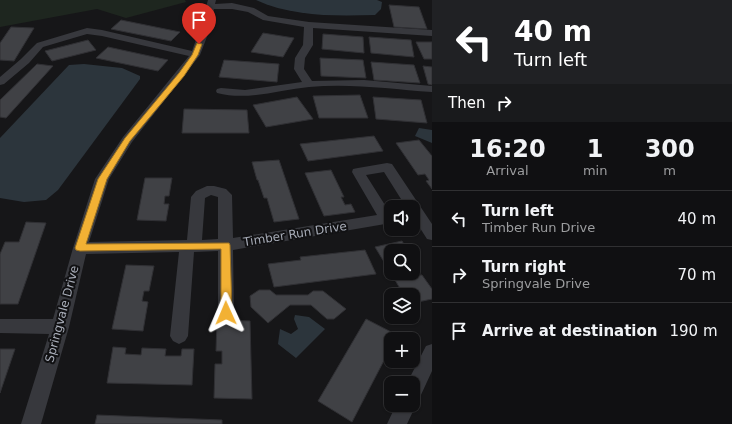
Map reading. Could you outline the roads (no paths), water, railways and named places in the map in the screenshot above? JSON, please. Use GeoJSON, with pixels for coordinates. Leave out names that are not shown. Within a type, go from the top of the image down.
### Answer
{"type":"FeatureCollection","features":[{"type":"Feature","properties":{"kind":"street"},"geometry":{"type":"LineString","coordinates":[[211,3],[251,10],[266,18],[309,25],[432,33]]}},
{"type":"Feature","properties":{"kind":"street","name":"Springvale Drive"},"geometry":{"type":"LineString","coordinates":[[31,424],[60,327],[80,248],[102,179],[127,140],[195,55],[211,3]]}},
{"type":"Feature","properties":{"kind":"street"},"geometry":{"type":"LineString","coordinates":[[309,25],[308,45],[300,58],[299,69],[309,84]]}},
{"type":"Feature","properties":{"kind":"street"},"geometry":{"type":"LineString","coordinates":[[0,82],[25,61],[40,45],[87,31],[102,33],[195,55]]}},
{"type":"Feature","properties":{"kind":"street"},"geometry":{"type":"LineString","coordinates":[[221,91],[245,93],[309,84],[364,83],[432,89]]}},
{"type":"Feature","properties":{"kind":"street"},"geometry":{"type":"LineString","coordinates":[[384,211],[358,172],[387,168],[406,200]]}},
{"type":"Feature","properties":{"kind":"street"},"geometry":{"type":"LineString","coordinates":[[179,336],[190,246],[198,197],[203,192],[212,190],[217,190],[225,195],[226,313]]}},
{"type":"Feature","properties":{"kind":"street"},"geometry":{"type":"LineString","coordinates":[[420,214],[432,213]]}},
{"type":"Feature","properties":{"kind":"street","name":"Timber Run Drive"},"geometry":{"type":"LineString","coordinates":[[80,248],[226,245],[384,219]]}},
{"type":"Feature","properties":{"kind":"street"},"geometry":{"type":"LineString","coordinates":[[420,220],[432,235]]}},
{"type":"Feature","properties":{"kind":"street"},"geometry":{"type":"LineString","coordinates":[[0,326],[60,327]]}},
{"type":"Feature","properties":{"kind":"street"},"geometry":{"type":"LineString","coordinates":[[420,377],[432,352]]}},
{"type":"Feature","properties":{"kind":"street"},"geometry":{"type":"LineString","coordinates":[[397,424],[403,412]]}}]}
